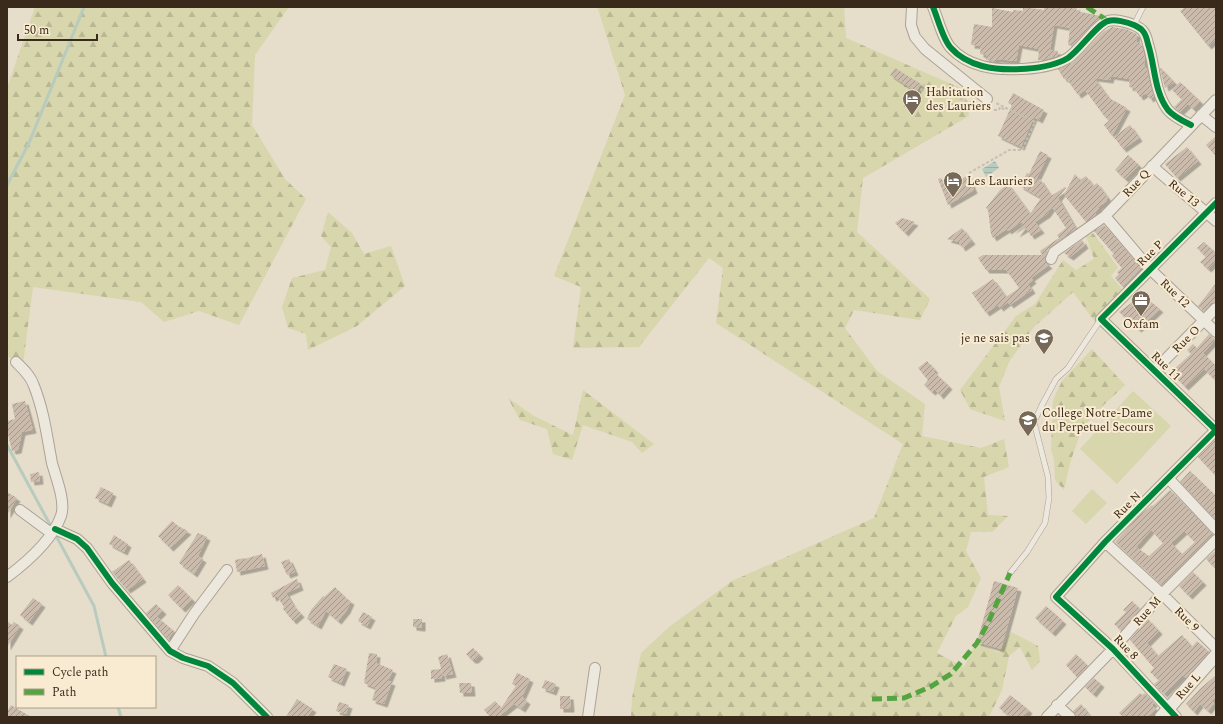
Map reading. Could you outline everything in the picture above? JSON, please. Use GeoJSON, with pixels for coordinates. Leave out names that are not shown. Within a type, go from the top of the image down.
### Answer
{"type":"FeatureCollection","features":[{"type":"Feature","properties":{"kind":"street"},"geometry":{"type":"LineString","coordinates":[[912,7],[910,25],[915,37],[925,49],[984,103]]}},
{"type":"Feature","properties":{"kind":"street"},"geometry":{"type":"LineString","coordinates":[[933,7],[940,22],[946,42],[951,49],[961,57],[971,62],[982,66],[1000,68],[1032,68],[1058,63],[1075,52],[1101,25],[1108,21],[1134,25],[1142,30],[1145,35],[1151,52],[1161,95],[1166,106],[1174,115],[1191,125]]}},
{"type":"Feature","properties":{"kind":"street","name":"Rue Q"},"geometry":{"type":"LineString","coordinates":[[1051,259],[1054,252],[1104,216],[1216,100]]}},
{"type":"Feature","properties":{"kind":"street"},"geometry":{"type":"LineString","coordinates":[[1201,115],[1216,127]]}},
{"type":"Feature","properties":{"kind":"street","name":"Rue 13"},"geometry":{"type":"LineString","coordinates":[[1152,166],[1216,221]]}},
{"type":"Feature","properties":{"kind":"street","name":"Rue P"},"geometry":{"type":"LineString","coordinates":[[1101,319],[1216,202]]}},
{"type":"Feature","properties":{"kind":"street","name":"Rue 12"},"geometry":{"type":"LineString","coordinates":[[1104,216],[1150,269],[1216,332]]}},
{"type":"Feature","properties":{"kind":"street","name":"Rue O"},"geometry":{"type":"LineString","coordinates":[[1155,370],[1216,308]]}},
{"type":"Feature","properties":{"kind":"street","name":"Rue 11"},"geometry":{"type":"LineString","coordinates":[[1101,319],[1216,430]]}},
{"type":"Feature","properties":{"kind":"street"},"geometry":{"type":"LineString","coordinates":[[7,577],[29,560],[53,531],[61,515],[62,505],[52,462],[46,424],[34,385],[28,375],[16,362]]}},
{"type":"Feature","properties":{"kind":"street","name":"Rue N"},"geometry":{"type":"LineString","coordinates":[[1056,597],[1105,542],[1216,430]]}},
{"type":"Feature","properties":{"kind":"street"},"geometry":{"type":"LineString","coordinates":[[1169,479],[1216,529]]}},
{"type":"Feature","properties":{"kind":"street"},"geometry":{"type":"LineString","coordinates":[[20,510],[53,531],[76,539],[87,548],[112,584],[170,651],[183,658],[208,666],[233,683],[267,717]]}},
{"type":"Feature","properties":{"kind":"street","name":"Rue M"},"geometry":{"type":"LineString","coordinates":[[1047,717],[1162,594],[1216,540]]}},
{"type":"Feature","properties":{"kind":"street","name":"Rue 9"},"geometry":{"type":"LineString","coordinates":[[1105,542],[1162,594],[1216,648]]}},
{"type":"Feature","properties":{"kind":"street"},"geometry":{"type":"LineString","coordinates":[[170,651],[227,570]]}},
{"type":"Feature","properties":{"kind":"street","name":"Rue 8"},"geometry":{"type":"LineString","coordinates":[[1056,597],[1113,648],[1168,714]]}},
{"type":"Feature","properties":{"kind":"street","name":"Rue L"},"geometry":{"type":"LineString","coordinates":[[1168,714],[1216,655]]}},
{"type":"Feature","properties":{"kind":"street"},"geometry":{"type":"LineString","coordinates":[[588,717],[595,668]]}},
{"type":"Feature","properties":{"kind":"street"},"geometry":{"type":"LineString","coordinates":[[1057,705],[1070,717]]}},
{"type":"Feature","properties":{"kind":"lane"},"geometry":{"type":"LineString","coordinates":[[1134,25],[1143,7]]}},
{"type":"Feature","properties":{"kind":"lane"},"geometry":{"type":"LineString","coordinates":[[1010,573],[1028,552],[1045,523],[1049,498],[1048,476],[1034,422],[1056,379],[1068,368],[1101,319]]}},
{"type":"Feature","properties":{"kind":"path"},"geometry":{"type":"LineString","coordinates":[[918,95],[924,85],[1006,108],[1035,122],[1022,150],[1009,150],[969,173]]}},
{"type":"Feature","properties":{"kind":"path"},"geometry":{"type":"LineString","coordinates":[[989,110],[999,110],[1000,107],[1005,110],[1006,108]]}},
{"type":"Feature","properties":{"kind":"green space"},"geometry":{"type":"Polygon","coordinates":[[[35,7],[289,7],[255,55],[252,125],[285,179],[306,199],[239,325],[199,311],[164,322],[141,302],[33,287],[23,364],[7,356],[7,88],[35,7]]]}},
{"type":"Feature","properties":{"kind":"green space"},"geometry":{"type":"Polygon","coordinates":[[[596,7],[844,7],[846,38],[965,90],[969,116],[863,178],[857,232],[930,299],[920,320],[854,310],[845,328],[877,371],[925,404],[922,436],[981,448],[1004,439],[1009,467],[984,477],[988,515],[1008,516],[992,532],[971,532],[966,551],[981,578],[968,607],[956,616],[937,653],[964,667],[976,642],[999,653],[1011,632],[1038,646],[1040,661],[1032,670],[1020,647],[1009,656],[1002,690],[989,717],[631,717],[632,698],[641,653],[669,627],[732,581],[874,518],[903,444],[716,323],[723,268],[709,258],[639,347],[573,348],[581,287],[554,276],[625,95],[598,9],[596,7]]]}},
{"type":"Feature","properties":{"kind":"green space"},"geometry":{"type":"Polygon","coordinates":[[[328,212],[352,233],[364,254],[391,246],[405,286],[357,326],[308,350],[306,334],[288,328],[282,307],[292,278],[325,270],[331,247],[321,236],[328,212]]]}},
{"type":"Feature","properties":{"kind":"green space"},"geometry":{"type":"Polygon","coordinates":[[[1093,233],[1118,267],[1111,276],[1124,291],[1095,322],[1073,292],[1034,327],[1009,362],[999,387],[1005,421],[970,409],[960,390],[1016,316],[1035,304],[1063,260],[1076,270],[1094,259],[1086,236],[1093,233]]]}},
{"type":"Feature","properties":{"kind":"green space"},"geometry":{"type":"Polygon","coordinates":[[[1092,349],[1125,385],[1093,415],[1081,431],[1070,463],[1064,490],[1055,480],[1054,459],[1051,449],[1053,400],[1062,381],[1092,349]]]}},
{"type":"Feature","properties":{"kind":"green space"},"geometry":{"type":"Polygon","coordinates":[[[583,390],[654,444],[642,453],[632,442],[583,425],[572,460],[553,454],[547,429],[520,420],[508,398],[534,416],[573,435],[583,390]]]}},
{"type":"Feature","properties":{"kind":"green space"},"geometry":{"type":"Polygon","coordinates":[[[1133,391],[1171,426],[1117,484],[1080,449],[1133,391]]]}},
{"type":"Feature","properties":{"kind":"green space"},"geometry":{"type":"Polygon","coordinates":[[[1092,489],[1107,503],[1086,524],[1072,511],[1092,489]]]}},
{"type":"Feature","properties":{"kind":"shaded area"},"geometry":{"type":"Polygon","coordinates":[[[995,161],[999,168],[986,177],[982,169],[995,161]]]}},
{"type":"Feature","properties":{"kind":"building"},"geometry":{"type":"Polygon","coordinates":[[[1023,7],[1044,10],[1044,7],[1077,7],[1076,11],[1100,16],[1100,18],[1072,46],[1068,45],[1070,28],[1054,25],[1050,50],[1058,51],[1057,56],[1038,60],[1039,49],[1019,45],[1016,61],[996,59],[996,62],[986,60],[986,55],[980,54],[981,46],[971,45],[974,24],[992,27],[992,8],[1013,12],[1013,10],[1023,11],[1023,7]]]}},
{"type":"Feature","properties":{"kind":"building"},"geometry":{"type":"Polygon","coordinates":[[[1185,7],[1216,7],[1216,39],[1208,46],[1180,11],[1185,7]]]}},
{"type":"Feature","properties":{"kind":"building"},"geometry":{"type":"Polygon","coordinates":[[[1112,27],[1126,29],[1137,34],[1136,42],[1141,43],[1145,58],[1144,65],[1147,70],[1154,96],[1150,99],[1146,93],[1140,97],[1134,88],[1129,87],[1130,79],[1111,76],[1110,80],[1094,78],[1109,98],[1127,108],[1112,136],[1104,125],[1110,120],[1105,117],[1085,90],[1078,95],[1066,78],[1064,79],[1058,69],[1072,63],[1103,32],[1112,27]]]}},
{"type":"Feature","properties":{"kind":"building","name":"Habitation des Lauriers"},"geometry":{"type":"Polygon","coordinates":[[[895,68],[921,84],[916,92],[890,75],[895,68]]]}},
{"type":"Feature","properties":{"kind":"building"},"geometry":{"type":"Polygon","coordinates":[[[1161,68],[1174,82],[1165,88],[1160,69],[1161,68]]]}},
{"type":"Feature","properties":{"kind":"building"},"geometry":{"type":"Polygon","coordinates":[[[1180,82],[1200,101],[1193,109],[1188,104],[1180,112],[1174,107],[1182,99],[1172,90],[1180,82]]]}},
{"type":"Feature","properties":{"kind":"building"},"geometry":{"type":"Polygon","coordinates":[[[1013,93],[1044,110],[1039,120],[1034,117],[1021,147],[998,136],[1012,105],[1008,103],[1013,93]]]}},
{"type":"Feature","properties":{"kind":"building"},"geometry":{"type":"Polygon","coordinates":[[[1130,125],[1139,138],[1123,149],[1114,137],[1130,125]]]}},
{"type":"Feature","properties":{"kind":"building"},"geometry":{"type":"Polygon","coordinates":[[[1216,136],[1216,156],[1206,145],[1216,136]]]}},
{"type":"Feature","properties":{"kind":"building"},"geometry":{"type":"Polygon","coordinates":[[[1187,147],[1198,161],[1177,178],[1165,164],[1187,147]]]}},
{"type":"Feature","properties":{"kind":"building"},"geometry":{"type":"Polygon","coordinates":[[[1040,151],[1048,155],[1035,182],[1040,179],[1051,196],[1065,187],[1066,188],[1058,198],[1076,229],[1048,249],[1045,259],[1046,263],[1049,265],[1031,278],[1033,280],[1028,284],[1032,290],[1010,305],[1008,302],[1000,308],[998,305],[986,313],[972,293],[993,279],[1006,297],[1019,288],[1006,270],[986,270],[978,258],[983,255],[1042,255],[1040,251],[1059,238],[1057,235],[1066,228],[1052,207],[1047,214],[1035,222],[1041,230],[1031,236],[1026,228],[1016,234],[1023,224],[1021,222],[1008,231],[1007,229],[993,238],[991,234],[988,210],[986,208],[1000,190],[1008,184],[1030,214],[1041,198],[1020,186],[1027,173],[1029,174],[1040,151]]]}},
{"type":"Feature","properties":{"kind":"building"},"geometry":{"type":"Polygon","coordinates":[[[1128,155],[1139,165],[1125,179],[1115,170],[1128,155]]]}},
{"type":"Feature","properties":{"kind":"building"},"geometry":{"type":"Polygon","coordinates":[[[1075,174],[1080,180],[1086,176],[1093,186],[1097,183],[1108,198],[1106,200],[1107,201],[1098,207],[1099,209],[1095,213],[1096,214],[1086,222],[1064,195],[1075,174]]]}},
{"type":"Feature","properties":{"kind":"building","name":"Les Lauriers"},"geometry":{"type":"Polygon","coordinates":[[[968,175],[974,190],[948,205],[938,179],[941,178],[947,187],[968,175]]]}},
{"type":"Feature","properties":{"kind":"building"},"geometry":{"type":"Polygon","coordinates":[[[902,218],[915,222],[905,233],[895,223],[902,218]]]}},
{"type":"Feature","properties":{"kind":"building"},"geometry":{"type":"Polygon","coordinates":[[[1104,225],[1141,268],[1123,287],[1115,278],[1119,274],[1117,272],[1122,268],[1112,256],[1114,254],[1094,231],[1104,225]]]}},
{"type":"Feature","properties":{"kind":"building"},"geometry":{"type":"Polygon","coordinates":[[[962,228],[972,241],[962,248],[959,242],[947,239],[962,228]]]}},
{"type":"Feature","properties":{"kind":"building"},"geometry":{"type":"Polygon","coordinates":[[[1082,240],[1085,245],[1070,257],[1064,253],[1082,240]]]}},
{"type":"Feature","properties":{"kind":"building"},"geometry":{"type":"Polygon","coordinates":[[[1204,242],[1216,253],[1216,260],[1208,269],[1200,262],[1206,257],[1197,248],[1204,242]]]}},
{"type":"Feature","properties":{"kind":"building"},"geometry":{"type":"Polygon","coordinates":[[[1216,283],[1216,302],[1211,303],[1204,311],[1198,306],[1216,283]]]}},
{"type":"Feature","properties":{"kind":"building"},"geometry":{"type":"Polygon","coordinates":[[[1142,295],[1160,309],[1138,329],[1119,312],[1142,295]]]}},
{"type":"Feature","properties":{"kind":"building"},"geometry":{"type":"Polygon","coordinates":[[[1209,334],[1215,340],[1203,353],[1216,366],[1216,381],[1204,369],[1185,387],[1171,372],[1191,354],[1187,350],[1193,344],[1197,348],[1209,334]]]}},
{"type":"Feature","properties":{"kind":"building"},"geometry":{"type":"Polygon","coordinates":[[[927,361],[935,370],[933,371],[949,386],[940,396],[935,389],[932,392],[924,385],[928,380],[918,368],[927,361]]]}},
{"type":"Feature","properties":{"kind":"building"},"geometry":{"type":"Polygon","coordinates":[[[25,401],[33,430],[22,432],[18,450],[12,451],[7,430],[7,421],[15,419],[12,404],[25,401]]]}},
{"type":"Feature","properties":{"kind":"building"},"geometry":{"type":"Polygon","coordinates":[[[1216,439],[1216,476],[1198,457],[1216,439]]]}},
{"type":"Feature","properties":{"kind":"building"},"geometry":{"type":"Polygon","coordinates":[[[1190,471],[1216,496],[1216,520],[1180,482],[1190,471]]]}},
{"type":"Feature","properties":{"kind":"building"},"geometry":{"type":"Polygon","coordinates":[[[39,472],[40,481],[31,482],[30,474],[39,472]]]}},
{"type":"Feature","properties":{"kind":"building"},"geometry":{"type":"Polygon","coordinates":[[[101,487],[113,493],[108,504],[95,498],[101,487]]]}},
{"type":"Feature","properties":{"kind":"building"},"geometry":{"type":"Polygon","coordinates":[[[1170,490],[1213,534],[1162,585],[1115,542],[1139,516],[1152,505],[1153,506],[1170,490]],[[1151,530],[1136,547],[1149,556],[1163,543],[1151,530]],[[1184,531],[1171,543],[1182,554],[1195,542],[1184,531]]]}},
{"type":"Feature","properties":{"kind":"building"},"geometry":{"type":"Polygon","coordinates":[[[7,492],[17,498],[7,515],[7,492]]]}},
{"type":"Feature","properties":{"kind":"building"},"geometry":{"type":"Polygon","coordinates":[[[172,521],[188,531],[170,548],[158,536],[172,521]]]}},
{"type":"Feature","properties":{"kind":"building"},"geometry":{"type":"Polygon","coordinates":[[[198,533],[207,537],[198,556],[203,559],[194,574],[179,563],[198,533]]]}},
{"type":"Feature","properties":{"kind":"building"},"geometry":{"type":"Polygon","coordinates":[[[114,535],[128,544],[124,552],[109,544],[114,535]]]}},
{"type":"Feature","properties":{"kind":"building"},"geometry":{"type":"Polygon","coordinates":[[[1215,551],[1216,552],[1216,569],[1206,559],[1215,551]]]}},
{"type":"Feature","properties":{"kind":"building"},"geometry":{"type":"Polygon","coordinates":[[[262,554],[265,566],[237,572],[235,560],[262,554]]]}},
{"type":"Feature","properties":{"kind":"building"},"geometry":{"type":"Polygon","coordinates":[[[289,559],[295,572],[287,575],[281,562],[289,559]]]}},
{"type":"Feature","properties":{"kind":"building"},"geometry":{"type":"Polygon","coordinates":[[[129,560],[143,579],[127,590],[112,572],[129,560]]]}},
{"type":"Feature","properties":{"kind":"building"},"geometry":{"type":"Polygon","coordinates":[[[1193,572],[1203,582],[1189,596],[1179,586],[1193,572]]]}},
{"type":"Feature","properties":{"kind":"building"},"geometry":{"type":"Polygon","coordinates":[[[297,579],[300,587],[286,593],[293,605],[301,614],[293,621],[283,609],[284,607],[277,596],[273,598],[271,593],[297,579]]]}},
{"type":"Feature","properties":{"kind":"building"},"geometry":{"type":"Polygon","coordinates":[[[994,581],[1018,588],[1001,649],[977,642],[994,581]]]}},
{"type":"Feature","properties":{"kind":"building"},"geometry":{"type":"Polygon","coordinates":[[[178,585],[192,599],[182,609],[168,595],[178,585]]]}},
{"type":"Feature","properties":{"kind":"building"},"geometry":{"type":"Polygon","coordinates":[[[335,587],[351,601],[347,610],[338,621],[326,611],[318,626],[307,619],[311,610],[323,596],[324,597],[335,587]]]}},
{"type":"Feature","properties":{"kind":"building"},"geometry":{"type":"Polygon","coordinates":[[[33,598],[42,604],[29,622],[20,615],[33,598]]]}},
{"type":"Feature","properties":{"kind":"building"},"geometry":{"type":"Polygon","coordinates":[[[1132,601],[1140,609],[1121,630],[1114,624],[1126,612],[1123,610],[1132,601]]]}},
{"type":"Feature","properties":{"kind":"building"},"geometry":{"type":"Polygon","coordinates":[[[156,604],[163,611],[157,617],[174,631],[168,639],[146,613],[156,604]]]}},
{"type":"Feature","properties":{"kind":"building"},"geometry":{"type":"Polygon","coordinates":[[[1046,606],[1063,621],[1052,633],[1035,618],[1046,606]]]}},
{"type":"Feature","properties":{"kind":"building"},"geometry":{"type":"Polygon","coordinates":[[[363,612],[372,617],[367,626],[358,621],[363,612]]]}},
{"type":"Feature","properties":{"kind":"building"},"geometry":{"type":"Polygon","coordinates":[[[413,619],[422,619],[422,628],[413,627],[413,619]]]}},
{"type":"Feature","properties":{"kind":"building"},"geometry":{"type":"Polygon","coordinates":[[[1148,619],[1159,631],[1147,643],[1158,656],[1182,635],[1192,647],[1197,641],[1209,652],[1186,678],[1183,675],[1164,694],[1154,684],[1159,680],[1150,672],[1154,668],[1130,640],[1148,619]]]}},
{"type":"Feature","properties":{"kind":"building"},"geometry":{"type":"Polygon","coordinates":[[[7,621],[12,625],[14,622],[20,626],[7,647],[7,621]]]}},
{"type":"Feature","properties":{"kind":"building"},"geometry":{"type":"Polygon","coordinates":[[[473,648],[480,655],[475,660],[472,660],[466,654],[473,648]]]}},
{"type":"Feature","properties":{"kind":"building"},"geometry":{"type":"Polygon","coordinates":[[[369,653],[377,654],[376,663],[393,670],[388,681],[392,682],[384,704],[372,700],[376,688],[364,683],[369,653]]]}},
{"type":"Feature","properties":{"kind":"building"},"geometry":{"type":"Polygon","coordinates":[[[447,654],[453,674],[443,676],[438,657],[447,654]]]}},
{"type":"Feature","properties":{"kind":"building"},"geometry":{"type":"Polygon","coordinates":[[[1076,654],[1088,666],[1077,677],[1066,665],[1076,654]]]}},
{"type":"Feature","properties":{"kind":"building"},"geometry":{"type":"Polygon","coordinates":[[[334,664],[347,669],[341,683],[328,677],[334,664]]]}},
{"type":"Feature","properties":{"kind":"building"},"geometry":{"type":"Polygon","coordinates":[[[441,669],[442,678],[431,679],[431,670],[441,669]]]}},
{"type":"Feature","properties":{"kind":"building"},"geometry":{"type":"Polygon","coordinates":[[[517,673],[530,679],[522,697],[527,701],[522,709],[514,704],[498,717],[490,717],[484,710],[495,701],[501,708],[516,686],[512,684],[517,673]]]}},
{"type":"Feature","properties":{"kind":"building"},"geometry":{"type":"Polygon","coordinates":[[[1216,675],[1216,697],[1211,701],[1214,703],[1208,711],[1200,704],[1194,712],[1186,704],[1216,675]]]}},
{"type":"Feature","properties":{"kind":"building"},"geometry":{"type":"Polygon","coordinates":[[[1094,678],[1101,684],[1093,694],[1085,687],[1094,678]]]}},
{"type":"Feature","properties":{"kind":"building"},"geometry":{"type":"Polygon","coordinates":[[[545,680],[556,684],[553,692],[542,688],[545,680]]]}},
{"type":"Feature","properties":{"kind":"building"},"geometry":{"type":"Polygon","coordinates":[[[459,683],[471,683],[472,693],[460,693],[459,683]]]}},
{"type":"Feature","properties":{"kind":"building"},"geometry":{"type":"Polygon","coordinates":[[[1140,693],[1142,695],[1145,693],[1154,703],[1152,705],[1156,709],[1147,717],[1123,717],[1119,713],[1140,693]]]}},
{"type":"Feature","properties":{"kind":"building"},"geometry":{"type":"Polygon","coordinates":[[[1010,695],[1029,710],[1024,717],[1011,717],[999,708],[1010,695]]]}},
{"type":"Feature","properties":{"kind":"building"},"geometry":{"type":"Polygon","coordinates":[[[560,696],[570,696],[571,709],[560,709],[560,696]]]}},
{"type":"Feature","properties":{"kind":"building"},"geometry":{"type":"Polygon","coordinates":[[[297,699],[313,709],[307,717],[286,717],[297,699]]]}},
{"type":"Feature","properties":{"kind":"building"},"geometry":{"type":"Polygon","coordinates":[[[339,702],[349,705],[346,714],[336,711],[339,702]]]}},
{"type":"Feature","properties":{"kind":"building"},"geometry":{"type":"Polygon","coordinates":[[[1081,704],[1091,717],[1076,717],[1073,711],[1081,704]]]}},
{"type":"Feature","properties":{"kind":"building"},"geometry":{"type":"Polygon","coordinates":[[[11,705],[31,717],[7,717],[7,712],[11,705]]]}},
{"type":"Feature","properties":{"kind":"waterway"},"geometry":{"type":"LineString","coordinates":[[7,185],[29,143],[84,7]]}},
{"type":"Feature","properties":{"kind":"waterway"},"geometry":{"type":"LineString","coordinates":[[7,445],[94,606],[106,656]]}},
{"type":"Feature","properties":{"kind":"waterway"},"geometry":{"type":"LineString","coordinates":[[118,708],[121,717]]}},
{"type":"Feature","properties":{"kind":"marked path"},"geometry":{"type":"LineString","coordinates":[[1087,7],[1108,21]]}},
{"type":"Feature","properties":{"kind":"marked path"},"geometry":{"type":"LineString","coordinates":[[872,699],[904,698],[930,687],[951,674],[977,643],[988,623],[1010,573]]}},
{"type":"Feature","properties":{"kind":"cycle path"},"geometry":{"type":"LineString","coordinates":[[933,7],[946,40],[954,51],[965,59],[978,65],[1002,69],[1026,69],[1060,62],[1073,54],[1099,27],[1108,21],[1121,21],[1134,25],[1142,30],[1146,36],[1157,87],[1163,103],[1173,115],[1191,125]]}},
{"type":"Feature","properties":{"kind":"cycle path"},"geometry":{"type":"LineString","coordinates":[[1216,203],[1101,319],[1216,430]]}},
{"type":"Feature","properties":{"kind":"cycle path"},"geometry":{"type":"LineString","coordinates":[[1176,717],[1113,649],[1056,597],[1105,542],[1216,430]]}},
{"type":"Feature","properties":{"kind":"cycle path"},"geometry":{"type":"LineString","coordinates":[[55,529],[77,539],[87,548],[112,583],[170,651],[183,658],[208,666],[233,683],[267,717]]}},
{"type":"Feature","properties":{"kind":"place","name":"Habitation des Lauriers"},"geometry":{"type":"Point","coordinates":[912,116]}},
{"type":"Feature","properties":{"kind":"place","name":"Les Lauriers"},"geometry":{"type":"Point","coordinates":[953,198]}},
{"type":"Feature","properties":{"kind":"place","name":"Oxfam"},"geometry":{"type":"Point","coordinates":[1141,317]}},
{"type":"Feature","properties":{"kind":"place","name":"je ne sais pas"},"geometry":{"type":"Point","coordinates":[1044,355]}},
{"type":"Feature","properties":{"kind":"place","name":"College Notre-Dame du Perpetuel Secours"},"geometry":{"type":"Point","coordinates":[1028,437]}}]}
